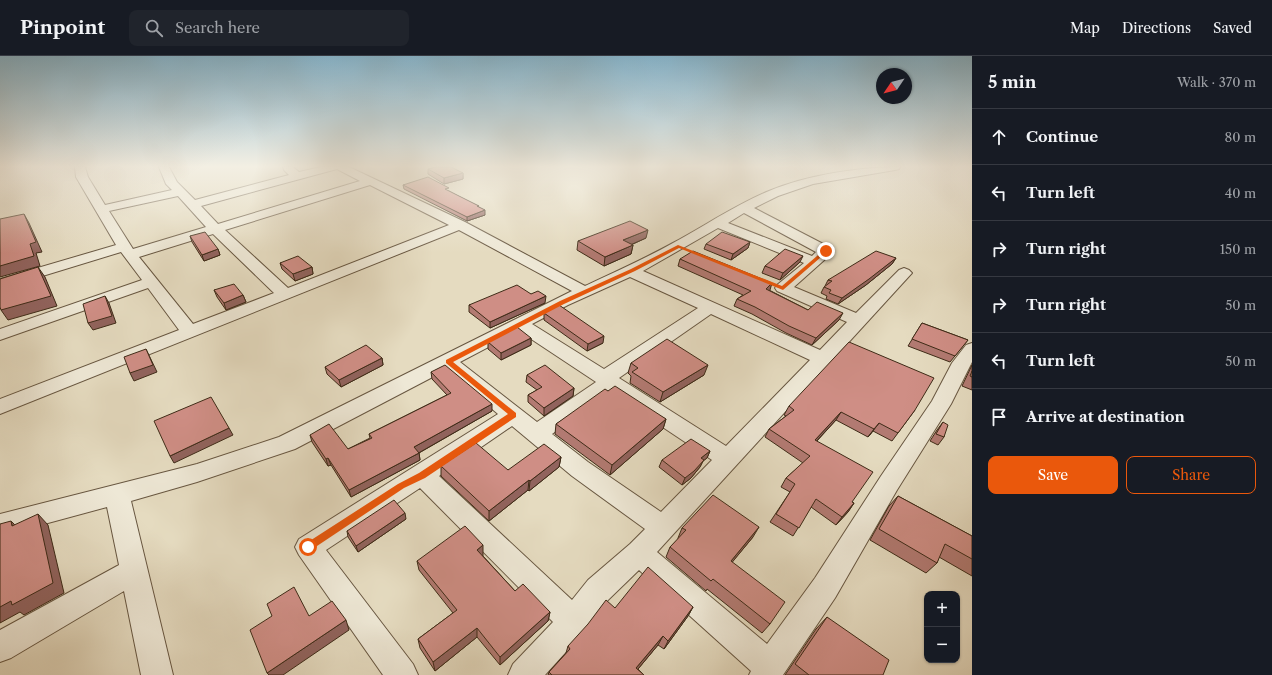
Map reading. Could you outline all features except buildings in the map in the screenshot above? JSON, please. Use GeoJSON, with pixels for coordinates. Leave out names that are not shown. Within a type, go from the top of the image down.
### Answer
{"type":"FeatureCollection","features":[{"type":"Feature","properties":{"kind":"street"},"geometry":{"type":"LineString","coordinates":[[94,196],[127,251],[190,332]]}},
{"type":"Feature","properties":{"kind":"street"},"geometry":{"type":"LineString","coordinates":[[103,209],[162,196]]}},
{"type":"Feature","properties":{"kind":"street"},"geometry":{"type":"LineString","coordinates":[[184,196],[214,228],[285,294]]}},
{"type":"Feature","properties":{"kind":"street"},"geometry":{"type":"LineString","coordinates":[[193,204],[223,196]]}},
{"type":"Feature","properties":{"kind":"street"},"geometry":{"type":"LineString","coordinates":[[0,284],[214,228],[322,196]]}},
{"type":"Feature","properties":{"kind":"street"},"geometry":{"type":"LineString","coordinates":[[398,196],[460,225],[586,292]]}},
{"type":"Feature","properties":{"kind":"street"},"geometry":{"type":"LineString","coordinates":[[0,525],[197,473],[287,443],[520,324],[630,271],[685,249],[716,223],[770,196]]}},
{"type":"Feature","properties":{"kind":"street"},"geometry":{"type":"LineString","coordinates":[[744,208],[826,251],[783,288]]}},
{"type":"Feature","properties":{"kind":"street"},"geometry":{"type":"LineString","coordinates":[[716,223],[814,261]]}},
{"type":"Feature","properties":{"kind":"street"},"geometry":{"type":"LineString","coordinates":[[0,407],[460,225]]}},
{"type":"Feature","properties":{"kind":"street"},"geometry":{"type":"LineString","coordinates":[[630,271],[822,359]]}},
{"type":"Feature","properties":{"kind":"street"},"geometry":{"type":"LineString","coordinates":[[524,675],[574,622],[598,590],[664,528],[904,273]]}},
{"type":"Feature","properties":{"kind":"street"},"geometry":{"type":"LineString","coordinates":[[0,335],[151,282]]}},
{"type":"Feature","properties":{"kind":"street"},"geometry":{"type":"LineString","coordinates":[[769,282],[858,321]]}},
{"type":"Feature","properties":{"kind":"street"},"geometry":{"type":"LineString","coordinates":[[536,434],[607,380],[710,307]]}},
{"type":"Feature","properties":{"kind":"street"},"geometry":{"type":"LineString","coordinates":[[520,324],[728,459]]}},
{"type":"Feature","properties":{"kind":"street"},"geometry":{"type":"LineString","coordinates":[[639,553],[767,671],[825,588],[941,404],[959,366],[972,349]]}},
{"type":"Feature","properties":{"kind":"street"},"geometry":{"type":"LineString","coordinates":[[448,362],[580,469],[664,528]]}},
{"type":"Feature","properties":{"kind":"street"},"geometry":{"type":"LineString","coordinates":[[402,675],[308,547],[513,415]]}},
{"type":"Feature","properties":{"kind":"street"},"geometry":{"type":"LineString","coordinates":[[422,475],[574,622]]}},
{"type":"Feature","properties":{"kind":"street"},"geometry":{"type":"LineString","coordinates":[[117,494],[157,675]]}},
{"type":"Feature","properties":{"kind":"street"},"geometry":{"type":"LineString","coordinates":[[0,647],[134,572]]}},
{"type":"Feature","properties":{"kind":"route"},"geometry":{"type":"LineString","coordinates":[[308,547],[513,415],[448,362],[562,302],[633,270],[678,246],[783,288],[826,251]]}}]}
